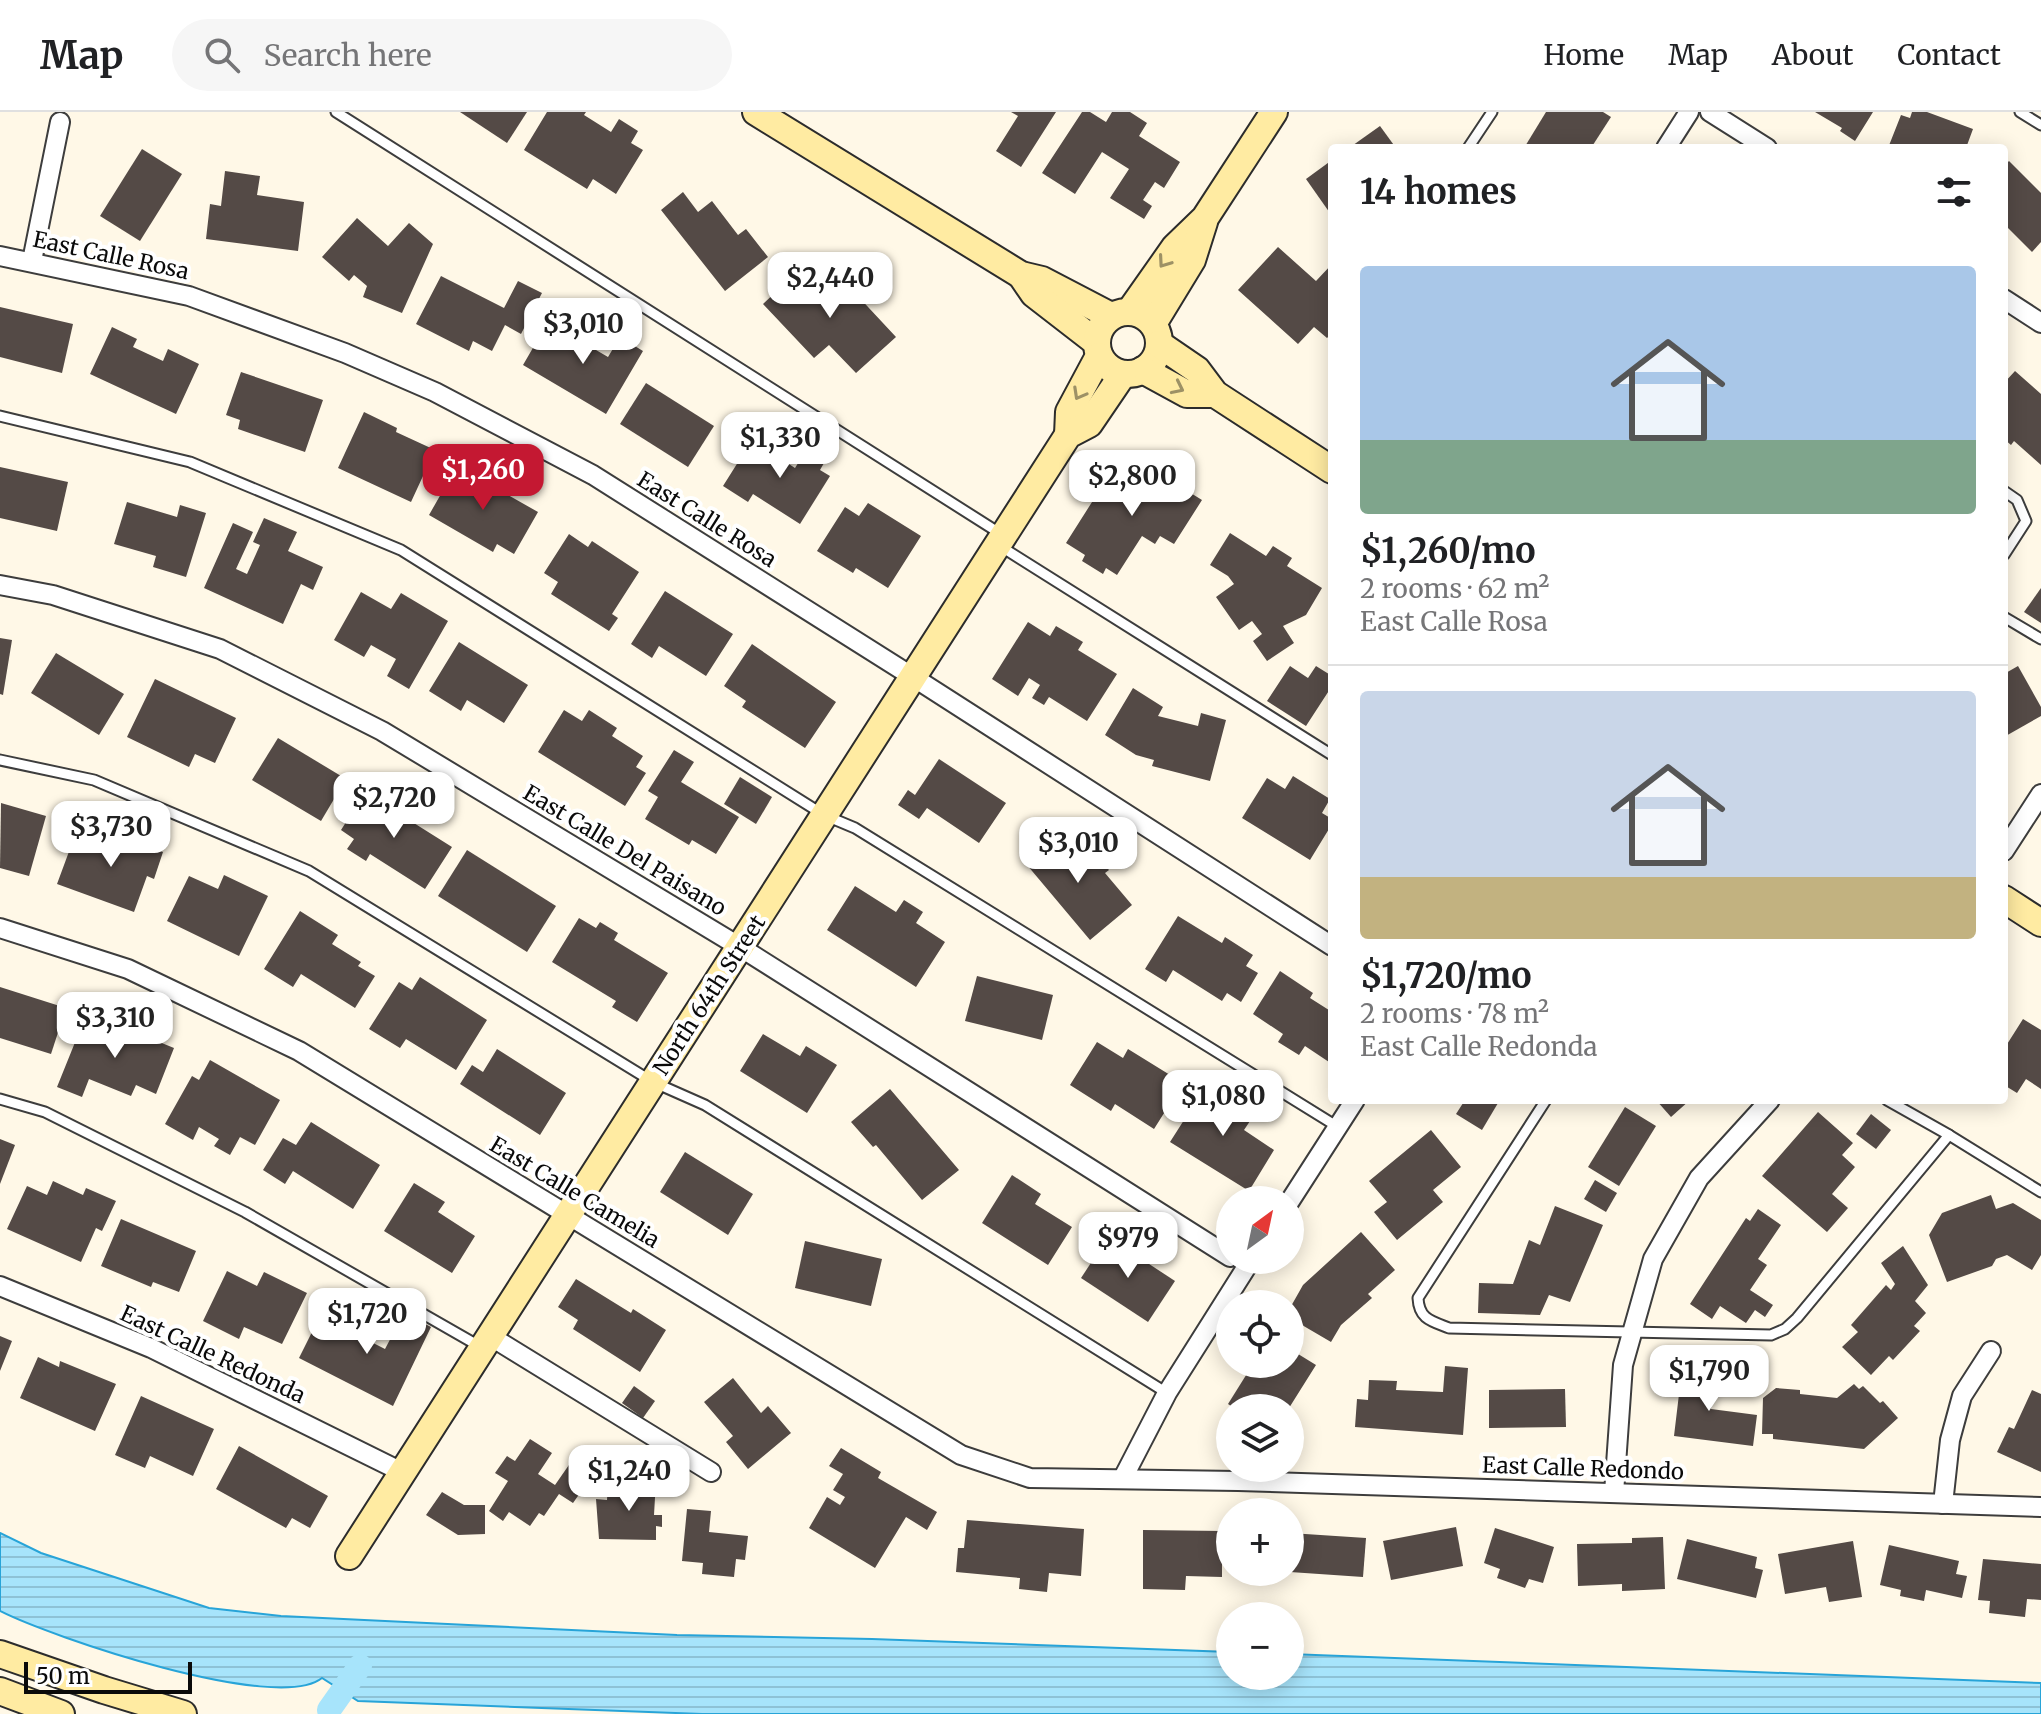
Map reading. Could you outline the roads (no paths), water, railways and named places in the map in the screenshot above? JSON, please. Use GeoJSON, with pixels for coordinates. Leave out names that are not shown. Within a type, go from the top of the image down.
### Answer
{"type":"FeatureCollection","features":[{"type":"Feature","properties":{"kind":"street"},"geometry":{"type":"LineString","coordinates":[[756,112],[1021,275],[1042,280],[1138,324],[1197,370],[1215,394],[1328,467]]}},
{"type":"Feature","properties":{"kind":"street"},"geometry":{"type":"LineString","coordinates":[[1138,324],[1175,247],[1205,218],[1274,112]]}},
{"type":"Feature","properties":{"kind":"street"},"geometry":{"type":"LineString","coordinates":[[1669,144],[1689,112]]}},
{"type":"Feature","properties":{"kind":"street"},"geometry":{"type":"LineString","coordinates":[[1710,112],[1761,144]]}},
{"type":"Feature","properties":{"kind":"street"},"geometry":{"type":"LineString","coordinates":[[32,261],[60,122]]}},
{"type":"Feature","properties":{"kind":"street","name":"East Calle Rosa"},"geometry":{"type":"LineString","coordinates":[[0,256],[189,296],[345,353],[435,392],[593,475],[1328,943]]}},
{"type":"Feature","properties":{"kind":"street"},"geometry":{"type":"LineString","coordinates":[[1021,275],[1034,294],[1098,349],[1109,368],[1133,372],[1187,394],[1215,394]]}},
{"type":"Feature","properties":{"kind":"street"},"geometry":{"type":"LineString","coordinates":[[2008,302],[2041,323]]}},
{"type":"Feature","properties":{"kind":"street","name":"North 64th Street"},"geometry":{"type":"LineString","coordinates":[[349,1556],[1068,435],[1069,412],[1098,349],[1098,332],[1138,324],[1155,359],[1133,372],[1089,424],[1068,435]]}},
{"type":"Feature","properties":{"kind":"street","name":"East Calle Del Paisano"},"geometry":{"type":"LineString","coordinates":[[0,585],[53,595],[220,649],[382,731],[740,947],[1216,1245]]}},
{"type":"Feature","properties":{"kind":"street"},"geometry":{"type":"LineString","coordinates":[[2008,845],[2041,794]]}},
{"type":"Feature","properties":{"kind":"street"},"geometry":{"type":"LineString","coordinates":[[2008,902],[2041,923]]}},
{"type":"Feature","properties":{"kind":"street","name":"East Calle Camelia"},"geometry":{"type":"LineString","coordinates":[[0,928],[128,969],[299,1051],[961,1455],[1030,1478],[1123,1478]]}},
{"type":"Feature","properties":{"kind":"street"},"geometry":{"type":"LineString","coordinates":[[1300,1186],[1352,1104]]}},
{"type":"Feature","properties":{"kind":"street"},"geometry":{"type":"LineString","coordinates":[[1614,1493],[1623,1365],[1653,1259],[1699,1178],[1766,1104]]}},
{"type":"Feature","properties":{"kind":"street"},"geometry":{"type":"LineString","coordinates":[[1123,1478],[1234,1274]]}},
{"type":"Feature","properties":{"kind":"street","name":"East Calle Redonda"},"geometry":{"type":"LineString","coordinates":[[0,1286],[151,1348],[402,1472]]}},
{"type":"Feature","properties":{"kind":"street"},"geometry":{"type":"LineString","coordinates":[[486,1342],[711,1472]]}},
{"type":"Feature","properties":{"kind":"street"},"geometry":{"type":"LineString","coordinates":[[1943,1504],[1950,1440],[1962,1396],[1991,1351]]}},
{"type":"Feature","properties":{"kind":"street","name":"East Calle Redondo"},"geometry":{"type":"LineString","coordinates":[[1123,1478],[2041,1507]]}},
{"type":"Feature","properties":{"kind":"street"},"geometry":{"type":"LineString","coordinates":[[0,1654],[183,1714]]}},
{"type":"Feature","properties":{"kind":"street"},"geometry":{"type":"LineString","coordinates":[[0,1691],[61,1714]]}},
{"type":"Feature","properties":{"kind":"lane"},"geometry":{"type":"LineString","coordinates":[[336,112],[1328,752]]}},
{"type":"Feature","properties":{"kind":"lane"},"geometry":{"type":"LineString","coordinates":[[1471,144],[1492,112]]}},
{"type":"Feature","properties":{"kind":"lane"},"geometry":{"type":"LineString","coordinates":[[2020,112],[2041,125]]}},
{"type":"Feature","properties":{"kind":"lane"},"geometry":{"type":"LineString","coordinates":[[0,416],[190,462],[401,550],[824,815],[855,828],[1338,1127]]}},
{"type":"Feature","properties":{"kind":"lane"},"geometry":{"type":"LineString","coordinates":[[2008,494],[2017,500],[2026,521],[2008,549]]}},
{"type":"Feature","properties":{"kind":"lane"},"geometry":{"type":"LineString","coordinates":[[2008,619],[2041,639]]}},
{"type":"Feature","properties":{"kind":"lane"},"geometry":{"type":"LineString","coordinates":[[0,760],[94,780],[309,871],[653,1082],[705,1105],[1167,1393]]}},
{"type":"Feature","properties":{"kind":"lane"},"geometry":{"type":"LineString","coordinates":[[0,1099],[45,1112],[245,1212],[486,1342]]}},
{"type":"Feature","properties":{"kind":"lane"},"geometry":{"type":"LineString","coordinates":[[1543,1104],[1418,1298],[1418,1310],[1426,1320],[1449,1328],[1771,1335],[1785,1329],[1797,1318],[1949,1135]]}},
{"type":"Feature","properties":{"kind":"lane"},"geometry":{"type":"LineString","coordinates":[[1894,1104],[2041,1192]]}},
{"type":"Feature","properties":{"kind":"water"},"geometry":{"type":"Polygon","coordinates":[[[0,1533],[41,1553],[209,1608],[281,1616],[677,1635],[1216,1651],[1216,1690],[1304,1690],[1304,1655],[2041,1683],[2041,1714],[702,1714],[358,1701],[322,1678],[297,1687],[260,1686],[163,1668],[66,1638],[0,1611],[0,1533]]]}},
{"type":"Feature","properties":{"kind":"waterway"},"geometry":{"type":"LineString","coordinates":[[329,1710],[360,1666]]}}]}
